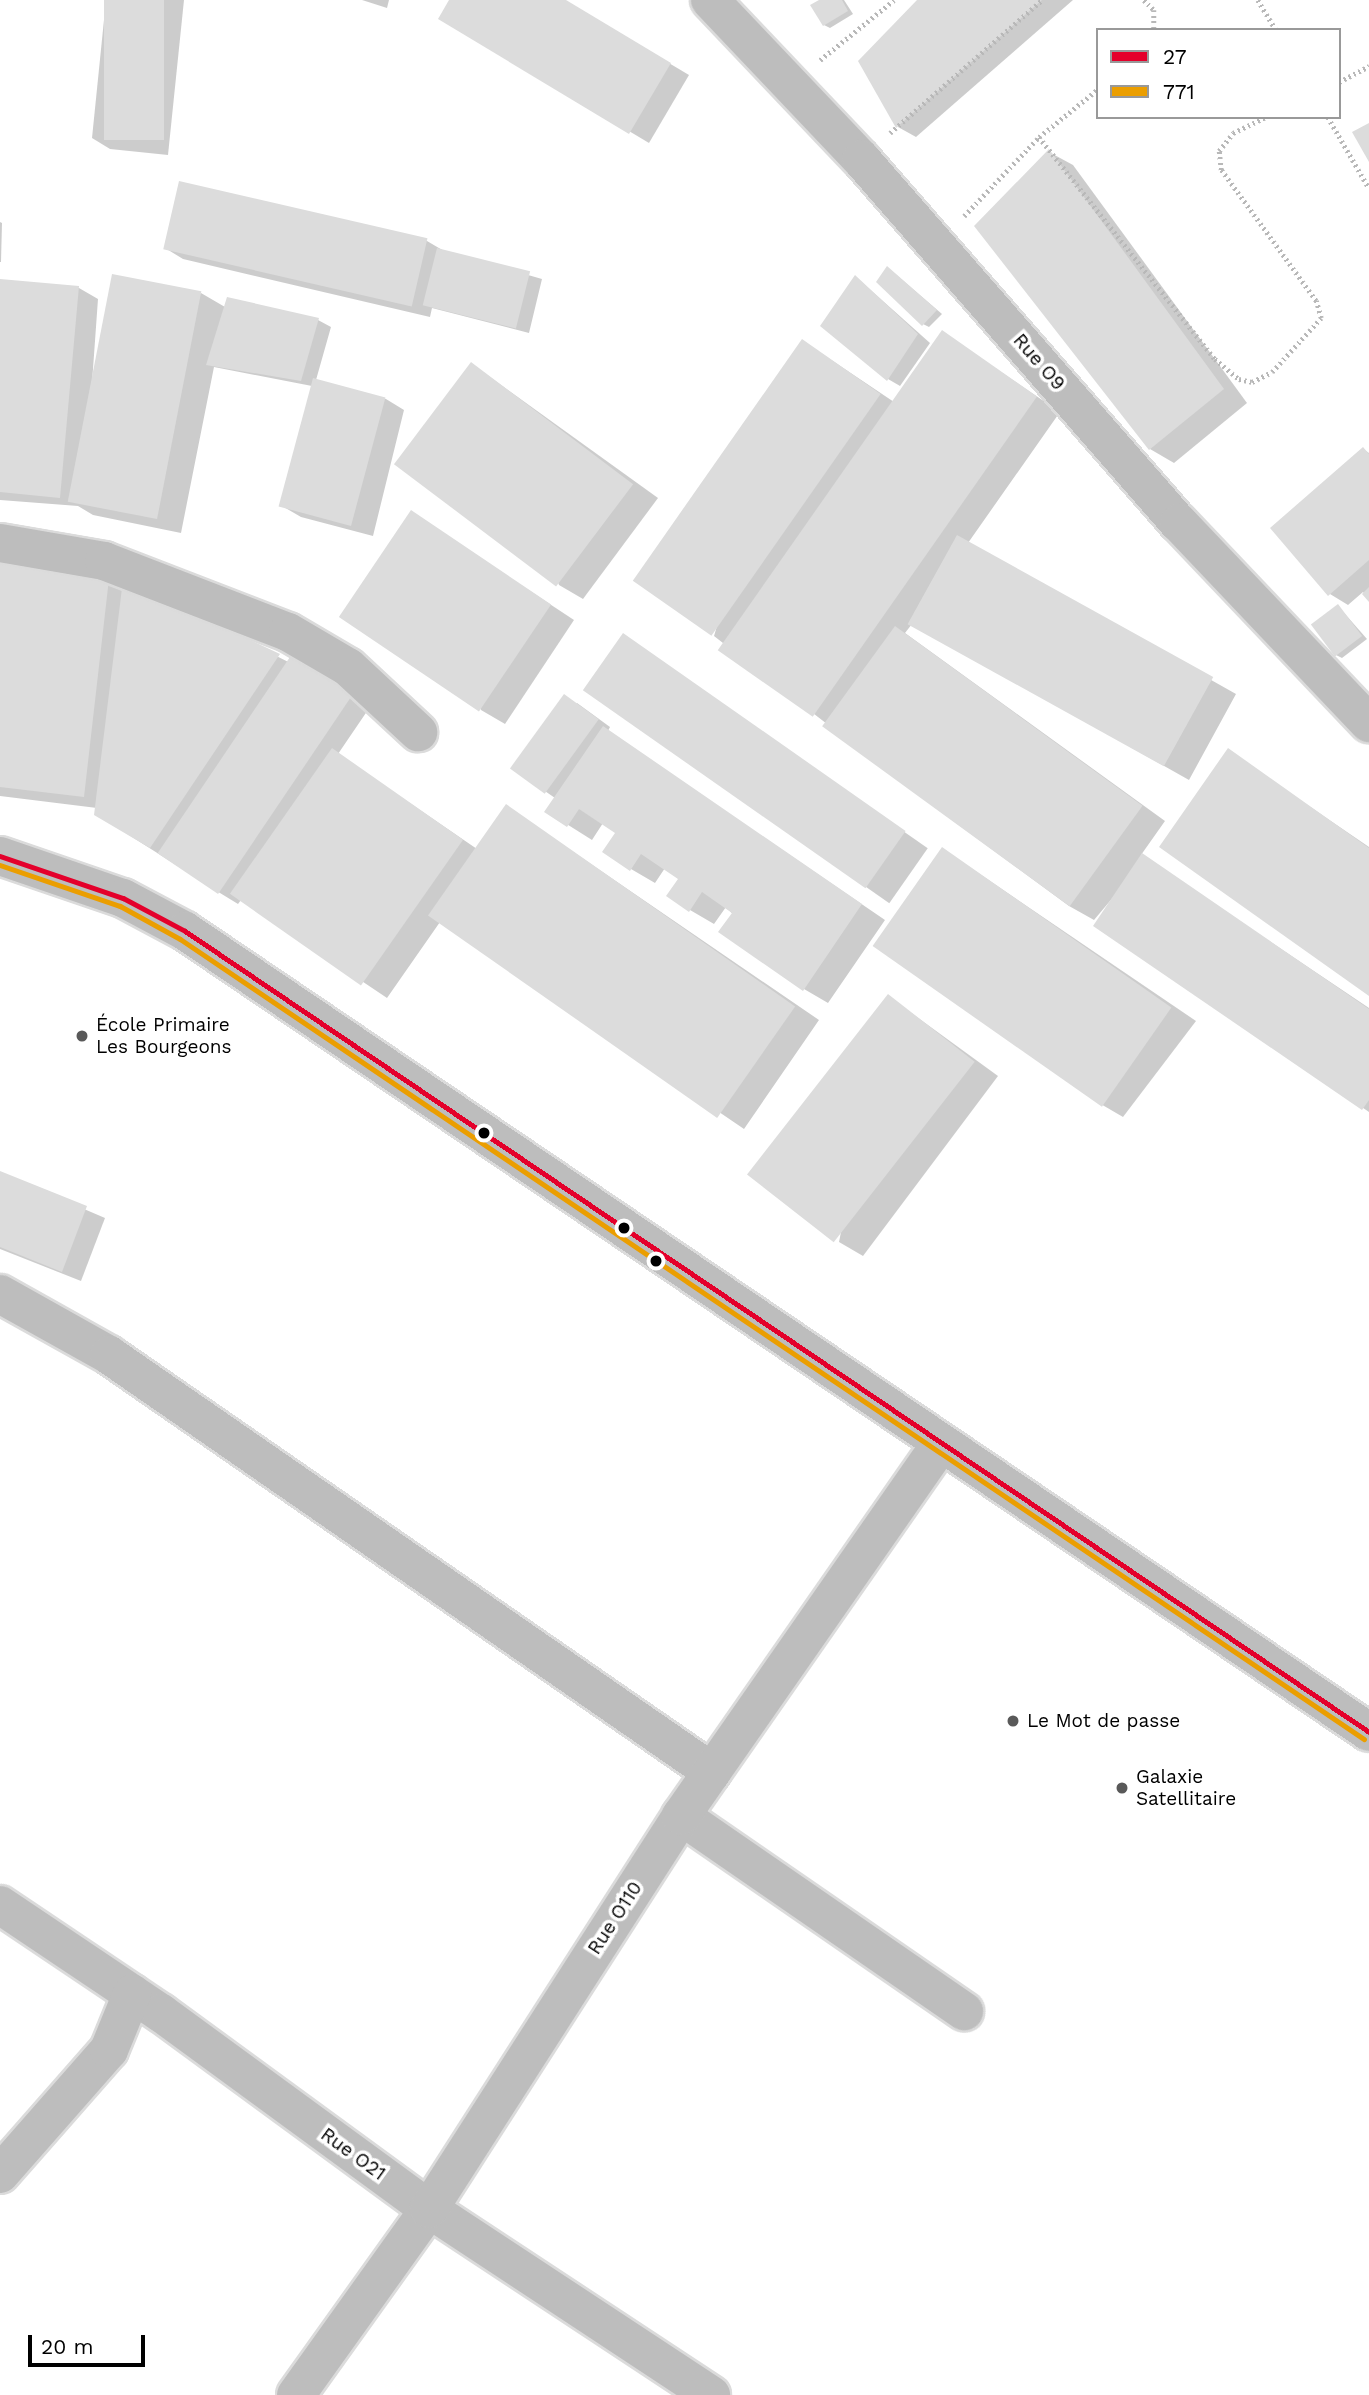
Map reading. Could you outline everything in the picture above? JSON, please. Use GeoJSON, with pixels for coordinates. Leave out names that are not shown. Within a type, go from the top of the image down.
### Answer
{"type":"FeatureCollection","features":[{"type":"Feature","properties":{"kind":"street","name":"Rue O9"},"geometry":{"type":"LineString","coordinates":[[710,0],[861,159],[1180,523],[1369,723]]}},
{"type":"Feature","properties":{"kind":"street"},"geometry":{"type":"LineString","coordinates":[[0,543],[104,561],[288,632],[348,667],[418,732]]}},
{"type":"Feature","properties":{"kind":"street"},"geometry":{"type":"LineString","coordinates":[[0,856],[123,898],[185,931],[940,1445],[1369,1732]]}},
{"type":"Feature","properties":{"kind":"street"},"geometry":{"type":"LineString","coordinates":[[0,1294],[109,1355],[712,1772]]}},
{"type":"Feature","properties":{"kind":"street","name":"Rue O110"},"geometry":{"type":"LineString","coordinates":[[296,2395],[429,2209],[681,1816],[940,1445]]}},
{"type":"Feature","properties":{"kind":"street"},"geometry":{"type":"LineString","coordinates":[[681,1816],[964,2011]]}},
{"type":"Feature","properties":{"kind":"street","name":"Rue O21"},"geometry":{"type":"LineString","coordinates":[[0,1905],[132,1994],[429,2209],[711,2395]]}},
{"type":"Feature","properties":{"kind":"street"},"geometry":{"type":"LineString","coordinates":[[0,2174],[109,2050],[132,1994]]}},
{"type":"Feature","properties":{"kind":"path"},"geometry":{"type":"LineString","coordinates":[[790,85],[894,0]]}},
{"type":"Feature","properties":{"kind":"path"},"geometry":{"type":"LineString","coordinates":[[861,159],[1042,0]]}},
{"type":"Feature","properties":{"kind":"path"},"geometry":{"type":"LineString","coordinates":[[1144,0],[1154,10],[1154,28]]}},
{"type":"Feature","properties":{"kind":"path"},"geometry":{"type":"LineString","coordinates":[[1258,0],[1275,28]]}},
{"type":"Feature","properties":{"kind":"path"},"geometry":{"type":"LineString","coordinates":[[1341,81],[1369,66]]}},
{"type":"Feature","properties":{"kind":"path"},"geometry":{"type":"LineString","coordinates":[[937,244],[1039,137],[1096,91]]}},
{"type":"Feature","properties":{"kind":"path"},"geometry":{"type":"LineString","coordinates":[[1039,137],[1215,359],[1239,379],[1252,382],[1272,372],[1321,318],[1316,301],[1221,170],[1219,151],[1233,133],[1262,119]]}},
{"type":"Feature","properties":{"kind":"path"},"geometry":{"type":"LineString","coordinates":[[1329,119],[1369,188]]}},
{"type":"Feature","properties":{"kind":"building"},"geometry":{"type":"Polygon","coordinates":[[[104,0],[164,0],[164,140],[104,140],[104,0]]]}},
{"type":"Feature","properties":{"kind":"building"},"geometry":{"type":"Polygon","coordinates":[[[449,0],[566,0],[671,63],[629,134],[438,19],[449,0]]]}},
{"type":"Feature","properties":{"kind":"building"},"geometry":{"type":"Polygon","coordinates":[[[819,0],[842,0],[848,11],[823,26],[810,5],[819,0]]]}},
{"type":"Feature","properties":{"kind":"building"},"geometry":{"type":"Polygon","coordinates":[[[917,0],[1042,0],[896,128],[858,61],[917,0]]]}},
{"type":"Feature","properties":{"kind":"building"},"geometry":{"type":"Polygon","coordinates":[[[1369,123],[1369,162],[1352,132],[1369,123]]]}},
{"type":"Feature","properties":{"kind":"building"},"geometry":{"type":"Polygon","coordinates":[[[1049,149],[1224,389],[1149,450],[974,226],[1049,149]]]}},
{"type":"Feature","properties":{"kind":"building"},"geometry":{"type":"Polygon","coordinates":[[[179,181],[427,238],[412,307],[163,249],[179,181]]]}},
{"type":"Feature","properties":{"kind":"building"},"geometry":{"type":"Polygon","coordinates":[[[437,248],[530,271],[516,328],[423,305],[437,248]]]}},
{"type":"Feature","properties":{"kind":"building"},"geometry":{"type":"Polygon","coordinates":[[[887,266],[937,310],[922,326],[876,282],[887,266]]]}},
{"type":"Feature","properties":{"kind":"building"},"geometry":{"type":"Polygon","coordinates":[[[112,274],[201,291],[157,519],[68,502],[112,274]]]}},
{"type":"Feature","properties":{"kind":"building"},"geometry":{"type":"Polygon","coordinates":[[[855,275],[918,334],[887,381],[820,326],[855,275]]]}},
{"type":"Feature","properties":{"kind":"building"},"geometry":{"type":"Polygon","coordinates":[[[0,279],[79,286],[60,498],[0,492],[0,279]]]}},
{"type":"Feature","properties":{"kind":"building"},"geometry":{"type":"Polygon","coordinates":[[[227,297],[319,318],[301,381],[206,365],[227,297]]]}},
{"type":"Feature","properties":{"kind":"building"},"geometry":{"type":"Polygon","coordinates":[[[942,330],[1037,397],[813,717],[718,650],[942,330]]]}},
{"type":"Feature","properties":{"kind":"building"},"geometry":{"type":"Polygon","coordinates":[[[802,339],[881,394],[711,636],[633,581],[802,339]]]}},
{"type":"Feature","properties":{"kind":"building"},"geometry":{"type":"Polygon","coordinates":[[[471,362],[633,484],[556,586],[394,464],[471,362]]]}},
{"type":"Feature","properties":{"kind":"building"},"geometry":{"type":"Polygon","coordinates":[[[313,378],[385,397],[351,526],[279,506],[313,378]]]}},
{"type":"Feature","properties":{"kind":"building"},"geometry":{"type":"Polygon","coordinates":[[[1363,447],[1369,454],[1369,560],[1328,596],[1270,528],[1363,447]]]}},
{"type":"Feature","properties":{"kind":"building"},"geometry":{"type":"Polygon","coordinates":[[[411,510],[551,605],[479,711],[339,617],[411,510]]]}},
{"type":"Feature","properties":{"kind":"building"},"geometry":{"type":"Polygon","coordinates":[[[957,535],[1213,677],[1164,766],[908,624],[957,535]]]}},
{"type":"Feature","properties":{"kind":"building"},"geometry":{"type":"Polygon","coordinates":[[[0,557],[110,570],[84,797],[0,787],[0,557]]]}},
{"type":"Feature","properties":{"kind":"building"},"geometry":{"type":"Polygon","coordinates":[[[123,580],[280,654],[150,848],[94,815],[123,580]]]}},
{"type":"Feature","properties":{"kind":"building"},"geometry":{"type":"Polygon","coordinates":[[[1369,587],[1369,602],[1362,594],[1369,587]]]}},
{"type":"Feature","properties":{"kind":"building"},"geometry":{"type":"Polygon","coordinates":[[[1338,604],[1362,636],[1335,656],[1311,624],[1338,604]]]}},
{"type":"Feature","properties":{"kind":"building"},"geometry":{"type":"Polygon","coordinates":[[[895,626],[1143,806],[1070,906],[822,726],[895,626]]]}},
{"type":"Feature","properties":{"kind":"building"},"geometry":{"type":"Polygon","coordinates":[[[623,633],[906,831],[865,888],[583,690],[623,633]]]}},
{"type":"Feature","properties":{"kind":"building"},"geometry":{"type":"Polygon","coordinates":[[[294,651],[355,692],[218,894],[158,853],[294,651]]]}},
{"type":"Feature","properties":{"kind":"building"},"geometry":{"type":"Polygon","coordinates":[[[564,694],[599,719],[545,794],[510,768],[564,694]]]}},
{"type":"Feature","properties":{"kind":"building"},"geometry":{"type":"Polygon","coordinates":[[[603,726],[862,904],[803,991],[718,932],[732,913],[702,892],[689,912],[666,896],[678,879],[641,854],[630,871],[602,852],[615,833],[579,809],[567,827],[544,812],[603,726]]]}},
{"type":"Feature","properties":{"kind":"building"},"geometry":{"type":"Polygon","coordinates":[[[332,748],[463,840],[361,986],[230,894],[332,748]]]}},
{"type":"Feature","properties":{"kind":"building"},"geometry":{"type":"Polygon","coordinates":[[[1228,748],[1369,848],[1369,996],[1159,847],[1228,748]]]}},
{"type":"Feature","properties":{"kind":"building"},"geometry":{"type":"Polygon","coordinates":[[[506,804],[795,1006],[717,1118],[428,915],[506,804]]]}},
{"type":"Feature","properties":{"kind":"building"},"geometry":{"type":"Polygon","coordinates":[[[942,847],[1171,1008],[1102,1107],[873,946],[942,847]]]}},
{"type":"Feature","properties":{"kind":"building"},"geometry":{"type":"Polygon","coordinates":[[[1142,853],[1369,1009],[1369,1100],[1362,1110],[1093,926],[1142,853]]]}},
{"type":"Feature","properties":{"kind":"building"},"geometry":{"type":"Polygon","coordinates":[[[888,994],[975,1062],[834,1242],[747,1174],[888,994]]]}},
{"type":"Feature","properties":{"kind":"building"},"geometry":{"type":"Polygon","coordinates":[[[0,1171],[87,1206],[62,1272],[0,1247],[0,1171]]]}},
{"type":"Feature","properties":{"kind":"transit line","name":"27"},"geometry":{"type":"LineString","coordinates":[[0,856],[123,898],[185,931],[1369,1732]]}},
{"type":"Feature","properties":{"kind":"transit line","name":"771"},"geometry":{"type":"LineString","coordinates":[[0,865],[120,906],[180,939],[1364,1739]]}},
{"type":"Feature","properties":{"kind":"place","name":"École Primaire Les Bourgeons"},"geometry":{"type":"Point","coordinates":[82,1036]}},
{"type":"Feature","properties":{"kind":"place","name":"Le Mot de passe"},"geometry":{"type":"Point","coordinates":[1013,1721]}},
{"type":"Feature","properties":{"kind":"place","name":"Galaxie Satellitaire"},"geometry":{"type":"Point","coordinates":[1122,1788]}}]}
